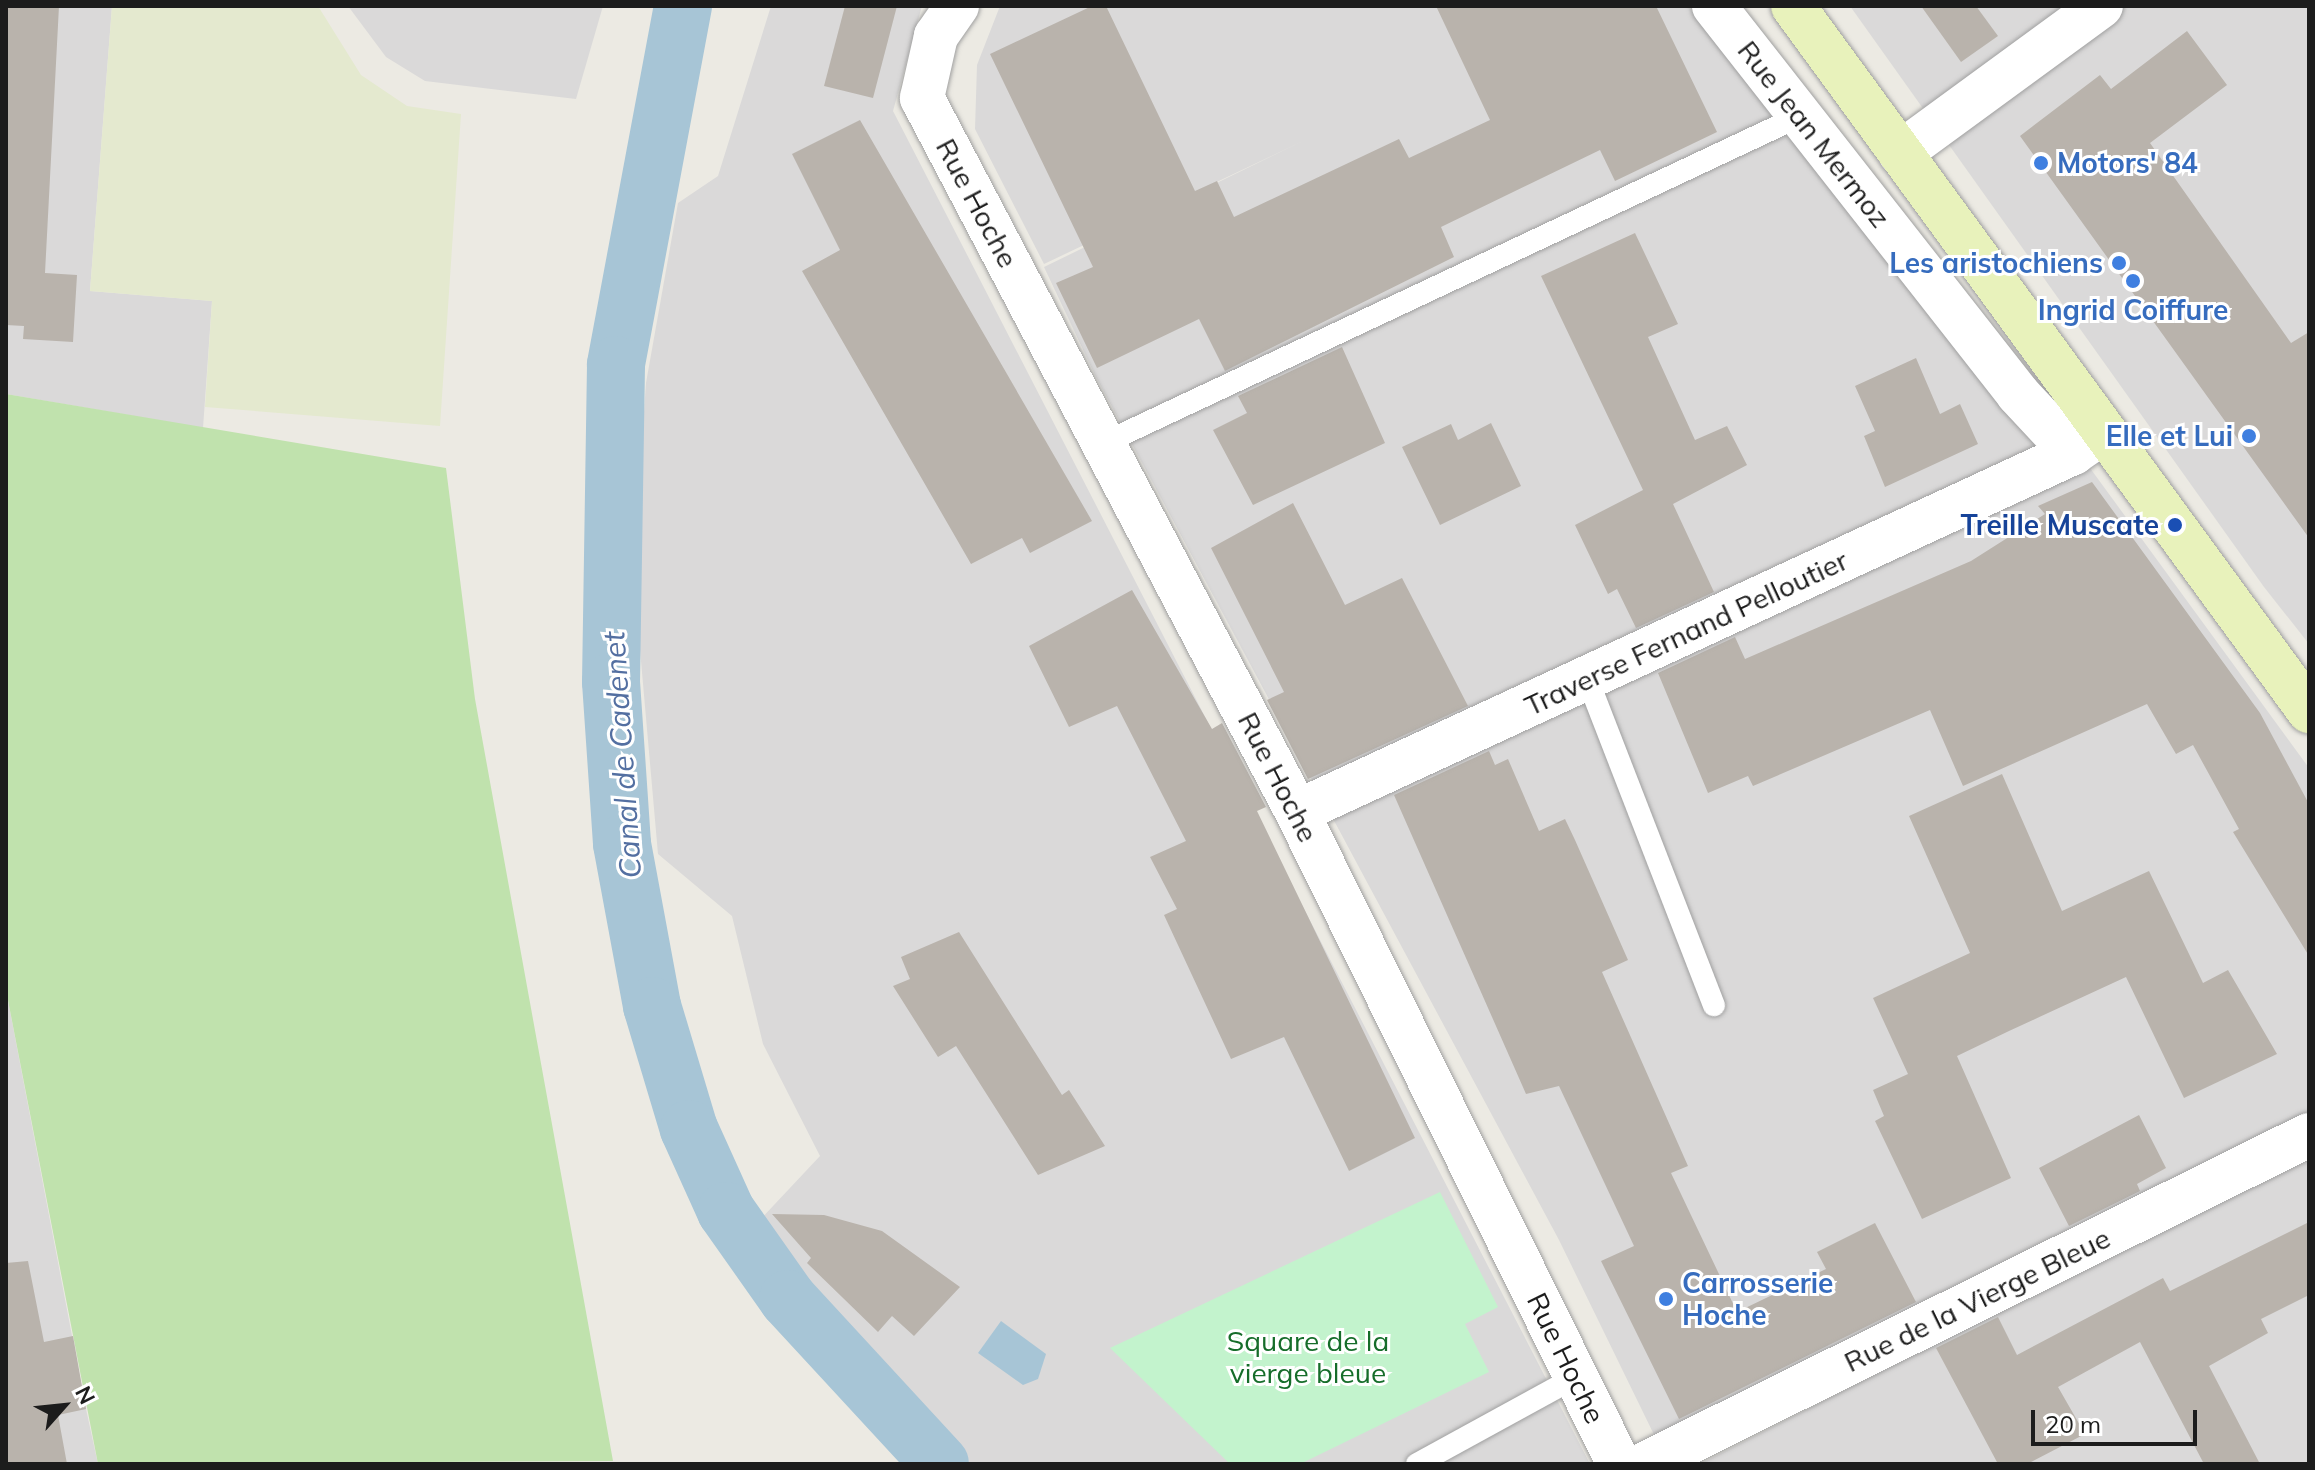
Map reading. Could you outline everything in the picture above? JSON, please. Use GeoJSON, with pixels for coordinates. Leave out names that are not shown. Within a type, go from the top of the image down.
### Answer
{"type":"FeatureCollection","features":[{"type":"Feature","properties":{"kind":"main road"},"geometry":{"type":"LineString","coordinates":[[1793,6],[1900,153],[2089,441],[2309,711]]}},
{"type":"Feature","properties":{"kind":"street","name":"Rue Hoche"},"geometry":{"type":"LineString","coordinates":[[957,6],[936,36],[922,98],[1297,812],[1619,1464]]}},
{"type":"Feature","properties":{"kind":"street","name":"Rue Jean Mermoz"},"geometry":{"type":"LineString","coordinates":[[1714,6],[2018,394],[2089,441]]}},
{"type":"Feature","properties":{"kind":"street"},"geometry":{"type":"LineString","coordinates":[[1900,153],[2101,6]]}},
{"type":"Feature","properties":{"kind":"street","name":"Traverse Fernand Pelloutier"},"geometry":{"type":"LineString","coordinates":[[1297,812],[2089,441]]}},
{"type":"Feature","properties":{"kind":"street","name":"Rue de la Vierge Bleue"},"geometry":{"type":"LineString","coordinates":[[1645,1464],[2309,1135]]}},
{"type":"Feature","properties":{"kind":"lane"},"geometry":{"type":"LineString","coordinates":[[1104,443],[1800,116]]}},
{"type":"Feature","properties":{"kind":"lane"},"geometry":{"type":"LineString","coordinates":[[1587,678],[1714,1005]]}},
{"type":"Feature","properties":{"kind":"lane"},"geometry":{"type":"LineString","coordinates":[[1417,1464],[1576,1377]]}},
{"type":"Feature","properties":{"kind":"shaded area"},"geometry":{"type":"Polygon","coordinates":[[[6,6],[112,6],[90,291],[212,301],[203,428],[6,394],[6,6]]]}},
{"type":"Feature","properties":{"kind":"shaded area"},"geometry":{"type":"Polygon","coordinates":[[[348,6],[603,6],[576,99],[425,81],[386,57],[348,6]]]}},
{"type":"Feature","properties":{"kind":"shaded area"},"geometry":{"type":"Polygon","coordinates":[[[771,6],[922,6],[893,111],[1590,1464],[961,1464],[801,1280],[759,1221],[820,1156],[763,1044],[732,916],[658,854],[633,570],[646,383],[678,203],[718,176],[771,6]]]}},
{"type":"Feature","properties":{"kind":"shaded area"},"geometry":{"type":"Polygon","coordinates":[[[1000,6],[1688,6],[1809,159],[2090,468],[2309,768],[2309,1129],[1661,1449],[1559,1240],[1096,377],[1044,267],[1305,140],[1044,264],[975,129],[977,65],[1000,6]]]}},
{"type":"Feature","properties":{"kind":"shaded area"},"geometry":{"type":"Polygon","coordinates":[[[1850,6],[2309,6],[2309,644],[2264,587],[1850,6]]]}},
{"type":"Feature","properties":{"kind":"shaded area"},"geometry":{"type":"Polygon","coordinates":[[[6,990],[86,1409],[98,1464],[6,1464],[6,990]]]}},
{"type":"Feature","properties":{"kind":"shaded area"},"geometry":{"type":"Polygon","coordinates":[[[2309,1153],[2309,1464],[1700,1464],[2000,1311],[2309,1153]]]}},
{"type":"Feature","properties":{"kind":"green space"},"geometry":{"type":"Polygon","coordinates":[[[112,6],[318,6],[361,75],[407,106],[461,114],[440,426],[205,407],[212,301],[90,291],[112,6]]]}},
{"type":"Feature","properties":{"kind":"green space"},"geometry":{"type":"Polygon","coordinates":[[[6,394],[446,468],[475,699],[613,1461],[98,1464],[6,990],[6,394]]]}},
{"type":"Feature","properties":{"kind":"green space","name":"Square de la vierge bleue"},"geometry":{"type":"Polygon","coordinates":[[[1440,1192],[1498,1307],[1465,1324],[1489,1372],[1300,1464],[1230,1464],[1110,1348],[1440,1192]]]}},
{"type":"Feature","properties":{"kind":"water"},"geometry":{"type":"Polygon","coordinates":[[[1001,1321],[1046,1354],[1038,1379],[1023,1385],[978,1353],[1001,1321]]]}},
{"type":"Feature","properties":{"kind":"building"},"geometry":{"type":"Polygon","coordinates":[[[6,6],[59,6],[45,273],[77,275],[73,342],[23,339],[24,326],[6,325],[6,6]]]}},
{"type":"Feature","properties":{"kind":"building"},"geometry":{"type":"Polygon","coordinates":[[[845,6],[897,6],[873,98],[824,86],[845,6]]]}},
{"type":"Feature","properties":{"kind":"building"},"geometry":{"type":"Polygon","coordinates":[[[1092,6],[1106,6],[1195,191],[1217,181],[1234,217],[1399,139],[1409,158],[1490,120],[1436,6],[1656,6],[1717,132],[1615,181],[1600,150],[1441,227],[1454,257],[1225,371],[1199,319],[1097,368],[1056,283],[1093,267],[990,54],[1092,6]]]}},
{"type":"Feature","properties":{"kind":"building"},"geometry":{"type":"Polygon","coordinates":[[[1921,6],[1976,6],[1998,36],[1961,62],[1921,6]]]}},
{"type":"Feature","properties":{"kind":"building"},"geometry":{"type":"Polygon","coordinates":[[[2187,31],[2227,85],[2150,143],[2291,343],[2309,332],[2309,538],[2020,136],[2100,75],[2111,89],[2187,31]]]}},
{"type":"Feature","properties":{"kind":"building"},"geometry":{"type":"Polygon","coordinates":[[[860,120],[1092,521],[1030,553],[1022,538],[971,564],[802,271],[840,250],[792,154],[860,120]]]}},
{"type":"Feature","properties":{"kind":"building"},"geometry":{"type":"Polygon","coordinates":[[[1635,233],[1678,324],[1648,337],[1695,440],[1727,426],[1747,465],[1673,504],[1714,592],[1636,628],[1617,589],[1608,594],[1575,525],[1643,490],[1541,276],[1635,233]]]}},
{"type":"Feature","properties":{"kind":"building"},"geometry":{"type":"Polygon","coordinates":[[[1342,347],[1385,443],[1253,505],[1213,430],[1247,413],[1238,396],[1342,347]]]}},
{"type":"Feature","properties":{"kind":"building"},"geometry":{"type":"Polygon","coordinates":[[[1916,358],[1940,414],[1960,404],[1978,444],[1885,487],[1864,436],[1875,431],[1855,386],[1916,358]]]}},
{"type":"Feature","properties":{"kind":"building"},"geometry":{"type":"Polygon","coordinates":[[[1491,423],[1521,486],[1440,525],[1402,447],[1451,424],[1458,440],[1491,423]]]}},
{"type":"Feature","properties":{"kind":"building"},"geometry":{"type":"Polygon","coordinates":[[[2092,482],[2260,713],[2309,804],[2309,956],[2233,832],[2239,829],[2193,745],[2176,754],[2147,704],[1963,786],[1930,710],[1753,786],[1748,776],[1708,793],[1658,673],[1735,637],[1745,659],[1971,561],[2045,514],[2038,506],[2092,482]]]}},
{"type":"Feature","properties":{"kind":"building"},"geometry":{"type":"Polygon","coordinates":[[[1293,503],[1345,605],[1402,578],[1468,706],[1308,779],[1267,700],[1284,692],[1211,548],[1293,503]]]}},
{"type":"Feature","properties":{"kind":"building"},"geometry":{"type":"Polygon","coordinates":[[[1132,590],[1212,729],[1222,723],[1266,807],[1257,811],[1415,1138],[1349,1171],[1284,1037],[1231,1059],[1164,915],[1177,909],[1150,857],[1186,841],[1117,706],[1069,727],[1029,646],[1132,590]]]}},
{"type":"Feature","properties":{"kind":"building"},"geometry":{"type":"Polygon","coordinates":[[[1489,751],[1495,765],[1508,759],[1539,831],[1565,819],[1575,840],[1628,960],[1602,972],[1688,1166],[1671,1173],[1737,1312],[1826,1269],[1817,1252],[1875,1223],[1916,1302],[1679,1419],[1601,1261],[1634,1246],[1559,1086],[1526,1094],[1394,795],[1489,751]]]}},
{"type":"Feature","properties":{"kind":"building"},"geometry":{"type":"Polygon","coordinates":[[[2002,774],[2062,911],[2149,871],[2203,983],[2228,970],[2277,1054],[2184,1098],[2126,977],[2009,1031],[1957,1056],[2011,1178],[1922,1219],[1875,1121],[1884,1116],[1873,1090],[1908,1074],[1873,998],[1970,953],[1909,816],[2002,774]]]}},
{"type":"Feature","properties":{"kind":"building"},"geometry":{"type":"Polygon","coordinates":[[[959,932],[1062,1095],[1069,1090],[1105,1146],[1038,1175],[956,1046],[938,1057],[893,986],[910,979],[901,957],[959,932]]]}},
{"type":"Feature","properties":{"kind":"building"},"geometry":{"type":"Polygon","coordinates":[[[2139,1115],[2166,1168],[2137,1184],[2140,1191],[2069,1226],[2039,1168],[2139,1115]]]}},
{"type":"Feature","properties":{"kind":"building"},"geometry":{"type":"Polygon","coordinates":[[[772,1214],[824,1215],[882,1231],[960,1287],[914,1336],[892,1316],[878,1332],[807,1263],[811,1258],[772,1214]]]}},
{"type":"Feature","properties":{"kind":"building"},"geometry":{"type":"Polygon","coordinates":[[[2309,1222],[2309,1295],[2261,1319],[2268,1333],[2209,1366],[2260,1464],[2204,1464],[2140,1342],[2058,1387],[2085,1434],[2027,1464],[1998,1464],[1936,1348],[1998,1317],[2017,1355],[2163,1278],[2170,1291],[2309,1222]]]}},
{"type":"Feature","properties":{"kind":"building"},"geometry":{"type":"Polygon","coordinates":[[[28,1261],[44,1342],[73,1336],[86,1409],[58,1415],[67,1464],[6,1464],[6,1263],[28,1261]]]}},
{"type":"Feature","properties":{"kind":"waterway","name":"Canal de Cadenet"},"geometry":{"type":"LineString","coordinates":[[683,6],[616,365],[611,682],[622,844],[652,1006],[689,1129],[726,1211],[788,1299],[940,1464]]}},
{"type":"Feature","properties":{"kind":"place","name":"Motors' 84"},"geometry":{"type":"Point","coordinates":[2041,163]}},
{"type":"Feature","properties":{"kind":"place","name":"Les aristochiens"},"geometry":{"type":"Point","coordinates":[2119,263]}},
{"type":"Feature","properties":{"kind":"place","name":"Ingrid Coiffure"},"geometry":{"type":"Point","coordinates":[2133,281]}},
{"type":"Feature","properties":{"kind":"place","name":"Elle et Lui"},"geometry":{"type":"Point","coordinates":[2249,436]}},
{"type":"Feature","properties":{"kind":"place","name":"Treille Muscate"},"geometry":{"type":"Point","coordinates":[2175,525]}},
{"type":"Feature","properties":{"kind":"place","name":"Carrosserie Hoche"},"geometry":{"type":"Point","coordinates":[1666,1299]}}]}
